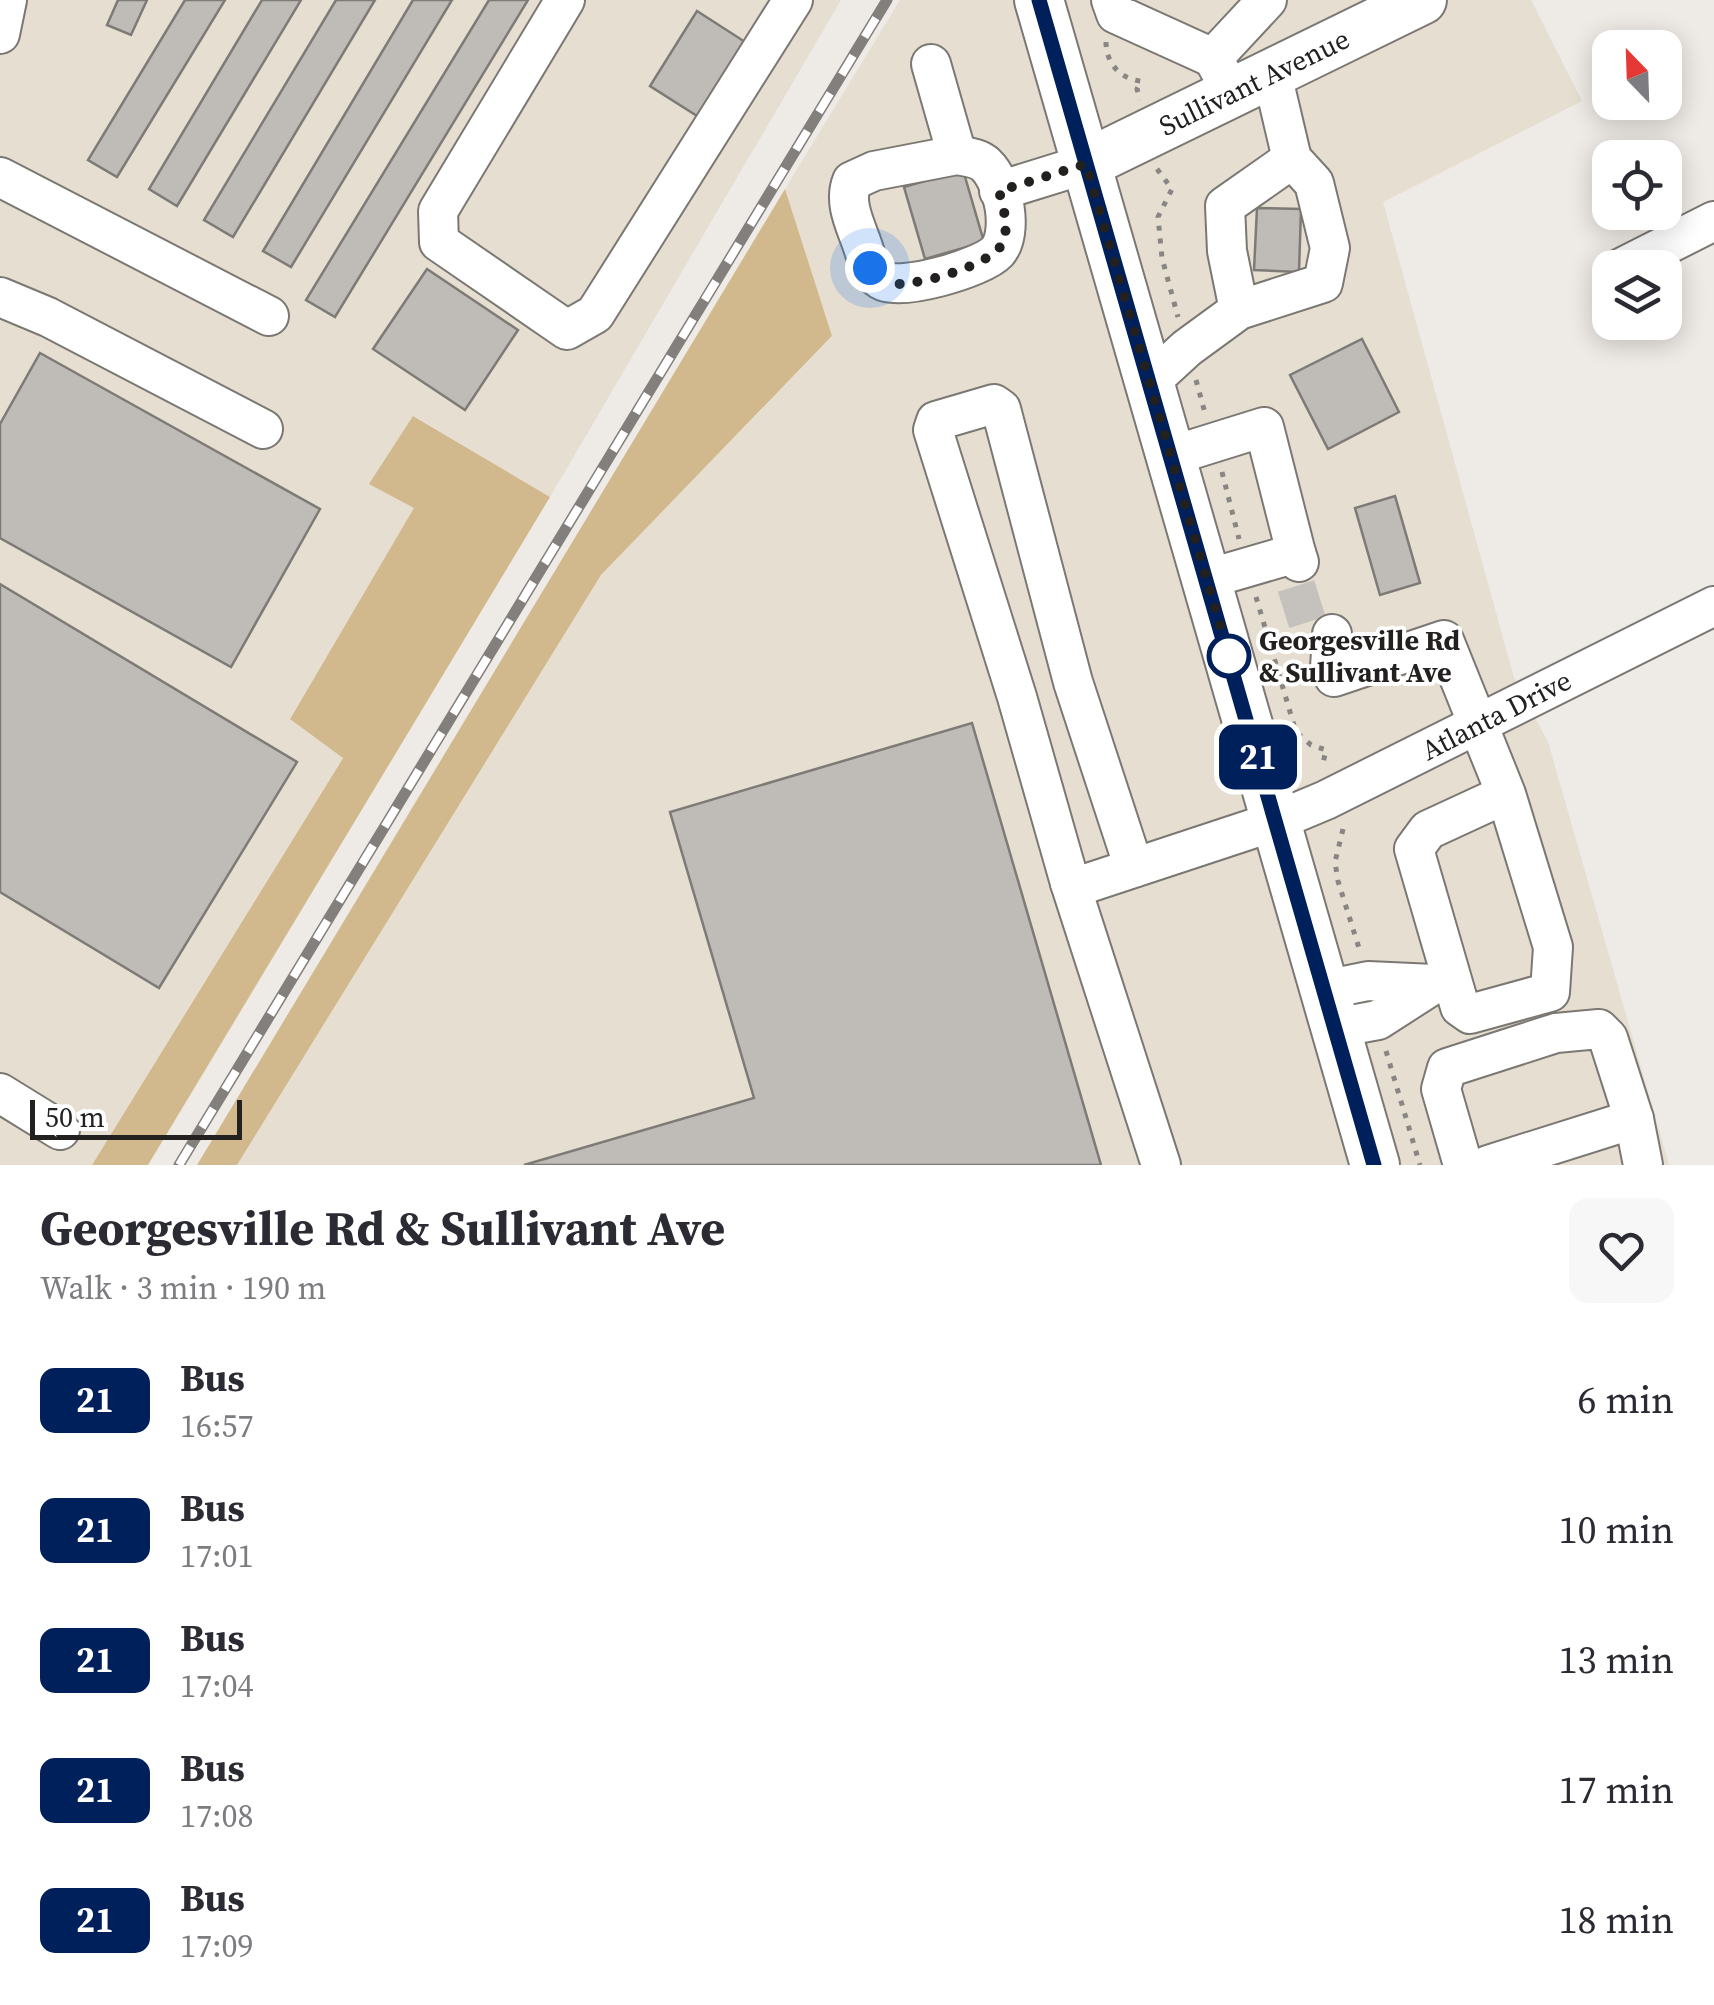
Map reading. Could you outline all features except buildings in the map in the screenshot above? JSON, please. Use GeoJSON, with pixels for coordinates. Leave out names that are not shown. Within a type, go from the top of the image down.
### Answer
{"type":"FeatureCollection","features":[{"type":"Feature","properties":{"kind":"main road"},"geometry":{"type":"LineString","coordinates":[[1039,0],[1374,1165]]}},
{"type":"Feature","properties":{"kind":"main road","name":"Sullivant Avenue"},"geometry":{"type":"LineString","coordinates":[[1086,164],[1239,75],[1402,5]]}},
{"type":"Feature","properties":{"kind":"street"},"geometry":{"type":"LineString","coordinates":[[564,0],[438,211],[440,242],[567,330],[595,314],[793,0]]}},
{"type":"Feature","properties":{"kind":"street"},"geometry":{"type":"LineString","coordinates":[[1111,0],[1116,14],[1239,75],[1292,159],[1314,183],[1330,248],[1322,283],[1239,310],[1187,348],[1150,382]]}},
{"type":"Feature","properties":{"kind":"street"},"geometry":{"type":"LineString","coordinates":[[1239,75],[1267,0]]}},
{"type":"Feature","properties":{"kind":"street"},"geometry":{"type":"LineString","coordinates":[[931,64],[958,155]]}},
{"type":"Feature","properties":{"kind":"street"},"geometry":{"type":"LineString","coordinates":[[958,155],[986,165],[999,191],[1006,224],[1005,240],[996,253],[981,263],[910,284],[887,283],[870,268],[848,191],[852,181],[874,171],[958,155]]}},
{"type":"Feature","properties":{"kind":"street"},"geometry":{"type":"LineString","coordinates":[[1239,310],[1227,251],[1225,206],[1292,159]]}},
{"type":"Feature","properties":{"kind":"street"},"geometry":{"type":"LineString","coordinates":[[999,191],[1086,164]]}},
{"type":"Feature","properties":{"kind":"street"},"geometry":{"type":"LineString","coordinates":[[0,177],[269,316]]}},
{"type":"Feature","properties":{"kind":"street"},"geometry":{"type":"LineString","coordinates":[[1656,250],[1714,221]]}},
{"type":"Feature","properties":{"kind":"street"},"geometry":{"type":"LineString","coordinates":[[0,297],[48,317],[263,429]]}},
{"type":"Feature","properties":{"kind":"street"},"geometry":{"type":"LineString","coordinates":[[1134,868],[1073,682],[1001,410],[994,404],[936,420],[933,430],[1018,697],[1070,883],[1161,1165]]}},
{"type":"Feature","properties":{"kind":"street"},"geometry":{"type":"LineString","coordinates":[[1172,456],[1264,427],[1301,570],[1207,579]]}},
{"type":"Feature","properties":{"kind":"street","name":"Atlanta Drive"},"geometry":{"type":"LineString","coordinates":[[1070,883],[1076,886],[1276,821],[1713,613]]}},
{"type":"Feature","properties":{"kind":"street"},"geometry":{"type":"LineString","coordinates":[[1325,647],[1334,678],[1444,640],[1506,794],[1552,947],[1550,992],[1470,1014],[1460,1007],[1443,982],[1414,849],[1428,830],[1506,794]]}},
{"type":"Feature","properties":{"kind":"street"},"geometry":{"type":"LineString","coordinates":[[1330,1009],[1378,1020],[1443,982]]}},
{"type":"Feature","properties":{"kind":"street"},"geometry":{"type":"LineString","coordinates":[[1463,1165],[1441,1089],[1447,1068],[1556,1032],[1598,1029],[1608,1038],[1634,1119],[1643,1165]]}},
{"type":"Feature","properties":{"kind":"street"},"geometry":{"type":"LineString","coordinates":[[0,1093],[60,1130]]}},
{"type":"Feature","properties":{"kind":"street"},"geometry":{"type":"LineString","coordinates":[[1488,1165],[1634,1119]]}},
{"type":"Feature","properties":{"kind":"shaded area"},"geometry":{"type":"Polygon","coordinates":[[[0,0],[841,0],[550,497],[414,416],[370,484],[415,507],[290,718],[343,757],[92,1165],[0,1165],[0,0]]]}},
{"type":"Feature","properties":{"kind":"shaded area"},"geometry":{"type":"Polygon","coordinates":[[[900,0],[1531,0],[1582,101],[1383,202],[1514,678],[1548,742],[1669,1165],[237,1165],[601,575],[832,337],[785,189],[900,0]]]}},
{"type":"Feature","properties":{"kind":"shaded area"},"geometry":{"type":"Polygon","coordinates":[[[785,189],[832,336],[601,575],[237,1165],[197,1165],[785,189]]]}},
{"type":"Feature","properties":{"kind":"shaded area"},"geometry":{"type":"Polygon","coordinates":[[[413,416],[550,497],[148,1165],[92,1165],[343,758],[290,719],[414,508],[369,484],[413,416]]]}},
{"type":"Feature","properties":{"kind":"tunnel"},"geometry":{"type":"LineString","coordinates":[[1296,586],[1313,640]]}},
{"type":"Feature","properties":{"kind":"railway"},"geometry":{"type":"LineString","coordinates":[[179,1165],[887,0]]}},
{"type":"Feature","properties":{"kind":"bus line","name":"21"},"geometry":{"type":"LineString","coordinates":[[1039,0],[1374,1165]]}},
{"type":"Feature","properties":{"kind":"place","name":"Georgesville Rd & Sullivant Ave"},"geometry":{"type":"Point","coordinates":[1229,656]}},
{"type":"Feature","properties":{"kind":"route"},"geometry":{"type":"LineString","coordinates":[[870,268],[887,283],[910,284],[981,263],[996,253],[1005,240],[999,191],[1086,164],[1229,656]]}}]}
